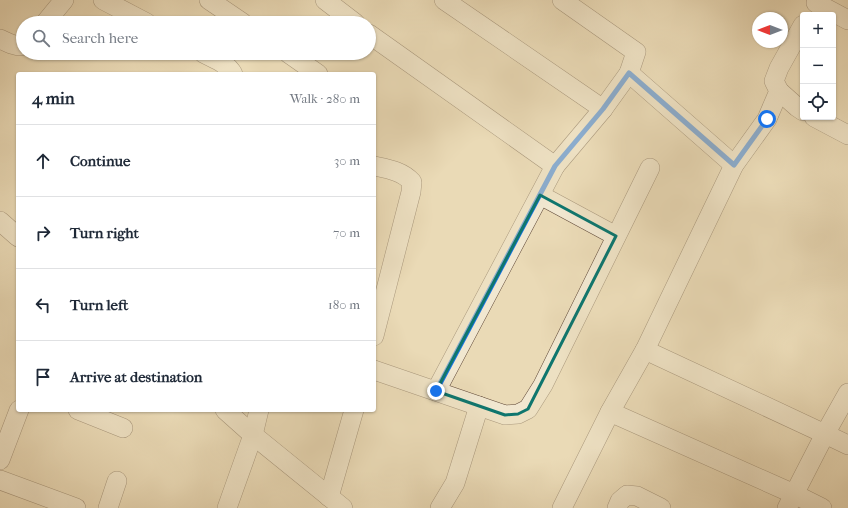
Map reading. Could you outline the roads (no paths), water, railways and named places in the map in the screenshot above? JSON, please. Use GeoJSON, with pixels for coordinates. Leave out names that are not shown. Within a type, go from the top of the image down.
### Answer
{"type":"FeatureCollection","features":[{"type":"Feature","properties":{"kind":"street"},"geometry":{"type":"LineString","coordinates":[[51,16],[64,0]]}},
{"type":"Feature","properties":{"kind":"street"},"geometry":{"type":"LineString","coordinates":[[103,0],[134,16]]}},
{"type":"Feature","properties":{"kind":"street"},"geometry":{"type":"LineString","coordinates":[[209,0],[233,16]]}},
{"type":"Feature","properties":{"kind":"street"},"geometry":{"type":"LineString","coordinates":[[325,0],[346,16]]}},
{"type":"Feature","properties":{"kind":"street"},"geometry":{"type":"LineString","coordinates":[[444,0],[603,109]]}},
{"type":"Feature","properties":{"kind":"street"},"geometry":{"type":"LineString","coordinates":[[436,391],[555,166],[603,109],[629,73],[636,52],[562,0]]}},
{"type":"Feature","properties":{"kind":"street"},"geometry":{"type":"LineString","coordinates":[[814,6],[848,20]]}},
{"type":"Feature","properties":{"kind":"street"},"geometry":{"type":"LineString","coordinates":[[800,30],[779,68],[774,81],[779,91],[800,109]]}},
{"type":"Feature","properties":{"kind":"street"},"geometry":{"type":"LineString","coordinates":[[0,39],[16,46]]}},
{"type":"Feature","properties":{"kind":"street"},"geometry":{"type":"LineString","coordinates":[[376,39],[555,166]]}},
{"type":"Feature","properties":{"kind":"street"},"geometry":{"type":"LineString","coordinates":[[217,60],[229,68],[232,72]]}},
{"type":"Feature","properties":{"kind":"street"},"geometry":{"type":"LineString","coordinates":[[298,60],[315,72]]}},
{"type":"Feature","properties":{"kind":"street"},"geometry":{"type":"LineString","coordinates":[[629,73],[734,165]]}},
{"type":"Feature","properties":{"kind":"street"},"geometry":{"type":"LineString","coordinates":[[562,508],[610,412],[645,350],[734,165],[767,119],[779,91]]}},
{"type":"Feature","properties":{"kind":"street"},"geometry":{"type":"LineString","coordinates":[[819,120],[848,136]]}},
{"type":"Feature","properties":{"kind":"street"},"geometry":{"type":"LineString","coordinates":[[376,166],[399,172],[408,177],[412,182],[411,192],[376,328]]}},
{"type":"Feature","properties":{"kind":"street"},"geometry":{"type":"LineString","coordinates":[[376,371],[505,415],[518,414],[528,409],[542,385],[650,168]]}},
{"type":"Feature","properties":{"kind":"street"},"geometry":{"type":"LineString","coordinates":[[540,195],[616,236]]}},
{"type":"Feature","properties":{"kind":"street"},"geometry":{"type":"LineString","coordinates":[[0,221],[16,235]]}},
{"type":"Feature","properties":{"kind":"street"},"geometry":{"type":"LineString","coordinates":[[645,350],[848,445]]}},
{"type":"Feature","properties":{"kind":"street"},"geometry":{"type":"LineString","coordinates":[[790,501],[848,394]]}},
{"type":"Feature","properties":{"kind":"street"},"geometry":{"type":"LineString","coordinates":[[440,508],[455,483],[479,406]]}},
{"type":"Feature","properties":{"kind":"street"},"geometry":{"type":"LineString","coordinates":[[0,460],[18,412]]}},
{"type":"Feature","properties":{"kind":"street"},"geometry":{"type":"LineString","coordinates":[[83,412],[123,428]]}},
{"type":"Feature","properties":{"kind":"street"},"geometry":{"type":"LineString","coordinates":[[227,412],[253,435],[336,502],[354,412]]}},
{"type":"Feature","properties":{"kind":"street"},"geometry":{"type":"LineString","coordinates":[[227,508],[253,435],[259,412]]}},
{"type":"Feature","properties":{"kind":"street"},"geometry":{"type":"LineString","coordinates":[[610,412],[790,501],[822,508]]}},
{"type":"Feature","properties":{"kind":"street"},"geometry":{"type":"LineString","coordinates":[[0,480],[76,508]]}},
{"type":"Feature","properties":{"kind":"street"},"geometry":{"type":"LineString","coordinates":[[108,508],[117,481]]}},
{"type":"Feature","properties":{"kind":"street"},"geometry":{"type":"LineString","coordinates":[[617,508],[620,501],[627,495],[637,496],[660,508]]}}]}
